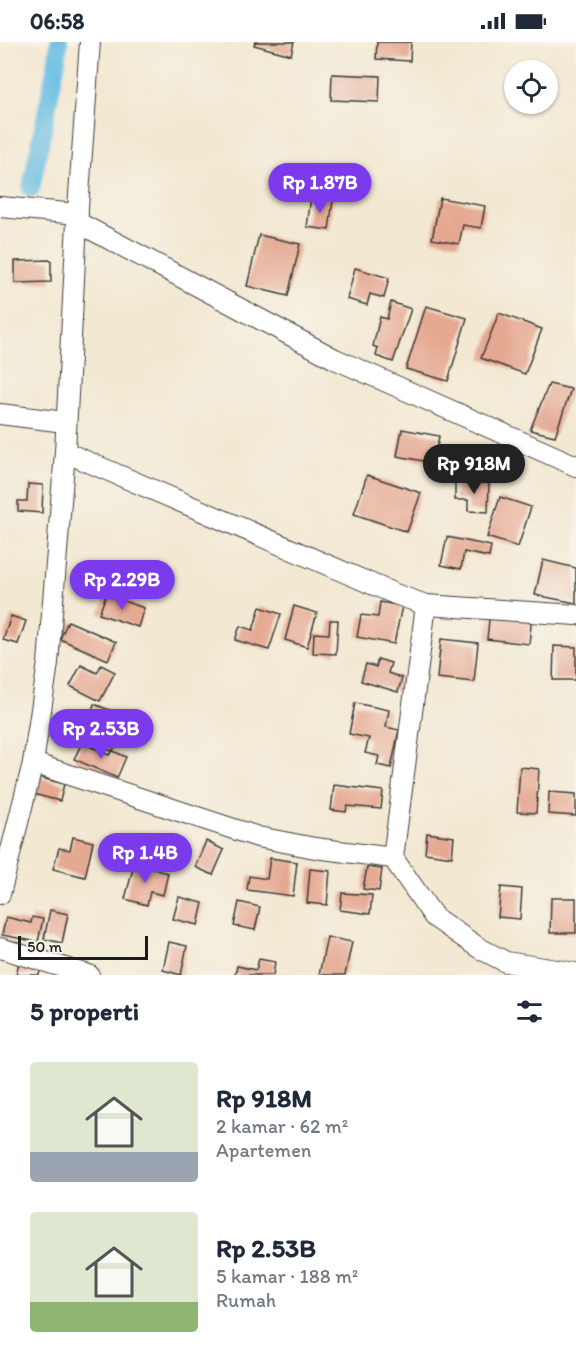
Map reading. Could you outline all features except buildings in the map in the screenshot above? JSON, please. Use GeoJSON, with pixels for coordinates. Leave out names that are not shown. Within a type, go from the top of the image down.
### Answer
{"type":"FeatureCollection","features":[{"type":"Feature","properties":{"kind":"street"},"geometry":{"type":"LineString","coordinates":[[0,894],[33,763],[48,663],[65,452],[65,422],[90,42]]}},
{"type":"Feature","properties":{"kind":"street"},"geometry":{"type":"LineString","coordinates":[[0,207],[78,218],[335,359],[576,466]]}},
{"type":"Feature","properties":{"kind":"street"},"geometry":{"type":"LineString","coordinates":[[0,414],[65,422]]}},
{"type":"Feature","properties":{"kind":"street"},"geometry":{"type":"LineString","coordinates":[[65,452],[395,594],[426,605],[576,615]]}},
{"type":"Feature","properties":{"kind":"street"},"geometry":{"type":"LineString","coordinates":[[426,605],[393,858],[434,917],[478,948],[506,962],[576,973]]}},
{"type":"Feature","properties":{"kind":"street"},"geometry":{"type":"LineString","coordinates":[[33,763],[258,837],[315,848],[393,858]]}},
{"type":"Feature","properties":{"kind":"street"},"geometry":{"type":"LineString","coordinates":[[0,948],[89,975]]}},
{"type":"Feature","properties":{"kind":"waterway"},"geometry":{"type":"LineString","coordinates":[[31,188],[59,42]]}}]}
